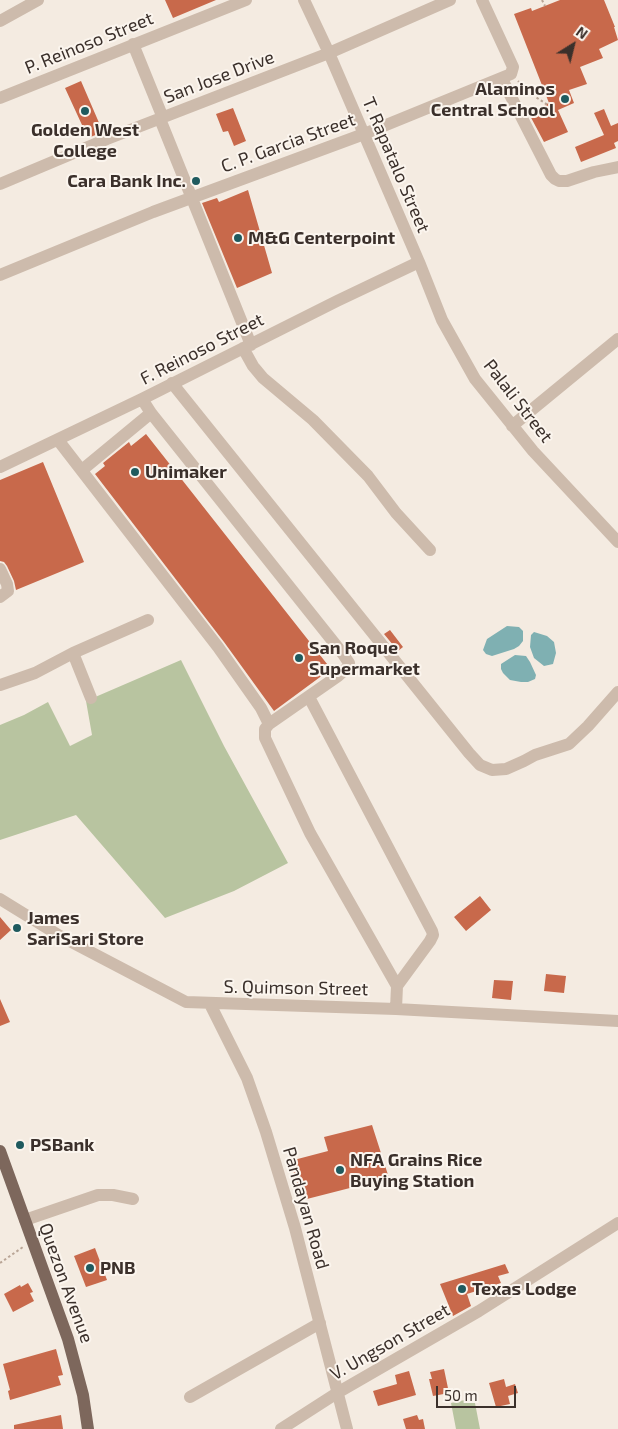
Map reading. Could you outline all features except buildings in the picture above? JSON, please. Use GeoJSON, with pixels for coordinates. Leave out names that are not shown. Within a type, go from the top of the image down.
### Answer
{"type":"FeatureCollection","features":[{"type":"Feature","properties":{"kind":"main road","name":"Quezon Avenue"},"geometry":{"type":"LineString","coordinates":[[0,1151],[78,1372],[88,1429]]}},
{"type":"Feature","properties":{"kind":"street"},"geometry":{"type":"LineString","coordinates":[[0,20],[22,4],[38,0]]}},
{"type":"Feature","properties":{"kind":"street","name":"P. Reinoso Street"},"geometry":{"type":"LineString","coordinates":[[0,98],[246,0]]}},
{"type":"Feature","properties":{"kind":"street","name":"T. Rapatalo Street"},"geometry":{"type":"LineString","coordinates":[[304,0],[329,53],[419,262]]}},
{"type":"Feature","properties":{"kind":"street","name":"San Jose Drive"},"geometry":{"type":"LineString","coordinates":[[0,184],[107,139],[329,53],[450,0]]}},
{"type":"Feature","properties":{"kind":"street"},"geometry":{"type":"LineString","coordinates":[[482,0],[513,67],[507,77],[551,175],[559,181],[567,181],[594,172],[618,167]]}},
{"type":"Feature","properties":{"kind":"street"},"geometry":{"type":"LineString","coordinates":[[133,44],[253,366],[263,378],[313,420],[361,469],[396,513],[430,550]]}},
{"type":"Feature","properties":{"kind":"street","name":"C. P. Garcia Street"},"geometry":{"type":"LineString","coordinates":[[0,275],[191,198],[364,134],[507,77]]}},
{"type":"Feature","properties":{"kind":"street","name":"F. Reinoso Street"},"geometry":{"type":"LineString","coordinates":[[0,467],[142,399],[337,300],[419,262]]}},
{"type":"Feature","properties":{"kind":"street","name":"Palali Street"},"geometry":{"type":"LineString","coordinates":[[419,262],[442,320],[475,379],[533,451],[618,542]]}},
{"type":"Feature","properties":{"kind":"street"},"geometry":{"type":"LineString","coordinates":[[512,426],[616,346]]}},
{"type":"Feature","properties":{"kind":"street"},"geometry":{"type":"LineString","coordinates":[[172,383],[480,765],[492,770],[506,768],[524,762],[535,755],[569,744],[618,692]]}},
{"type":"Feature","properties":{"kind":"street"},"geometry":{"type":"LineString","coordinates":[[142,399],[151,413],[347,660],[348,667],[309,697],[269,724],[265,729],[265,738],[310,833],[397,986],[396,1009]]}},
{"type":"Feature","properties":{"kind":"street"},"geometry":{"type":"LineString","coordinates":[[82,470],[151,413]]}},
{"type":"Feature","properties":{"kind":"street"},"geometry":{"type":"LineString","coordinates":[[58,440],[238,674],[262,708],[269,724]]}},
{"type":"Feature","properties":{"kind":"street"},"geometry":{"type":"LineString","coordinates":[[0,569],[8,591],[0,597]]}},
{"type":"Feature","properties":{"kind":"street"},"geometry":{"type":"LineString","coordinates":[[0,684],[35,673],[73,653],[148,620]]}},
{"type":"Feature","properties":{"kind":"street"},"geometry":{"type":"LineString","coordinates":[[73,653],[91,698]]}},
{"type":"Feature","properties":{"kind":"street"},"geometry":{"type":"LineString","coordinates":[[309,697],[432,931],[433,935],[430,941],[397,986]]}},
{"type":"Feature","properties":{"kind":"street","name":"S. Quimson Street"},"geometry":{"type":"LineString","coordinates":[[0,899],[60,936],[186,1002],[396,1009],[618,1021]]}},
{"type":"Feature","properties":{"kind":"street","name":"Pandayan Road"},"geometry":{"type":"LineString","coordinates":[[210,1004],[247,1078],[263,1123],[295,1228],[347,1429]]}},
{"type":"Feature","properties":{"kind":"street"},"geometry":{"type":"LineString","coordinates":[[25,1220],[98,1195],[113,1195],[133,1199]]}},
{"type":"Feature","properties":{"kind":"street","name":"V. Ungson Street"},"geometry":{"type":"LineString","coordinates":[[281,1429],[337,1392],[479,1311],[618,1222]]}},
{"type":"Feature","properties":{"kind":"street"},"geometry":{"type":"LineString","coordinates":[[190,1398],[320,1323]]}},
{"type":"Feature","properties":{"kind":"path"},"geometry":{"type":"LineString","coordinates":[[542,0],[545,6]]}},
{"type":"Feature","properties":{"kind":"path"},"geometry":{"type":"LineString","coordinates":[[507,77],[551,106]]}},
{"type":"Feature","properties":{"kind":"path"},"geometry":{"type":"LineString","coordinates":[[0,1263],[32,1243]]}},
{"type":"Feature","properties":{"kind":"green space"},"geometry":{"type":"Polygon","coordinates":[[[181,660],[224,746],[288,863],[234,891],[165,918],[76,815],[0,840],[0,725],[48,702],[70,746],[92,735],[86,701],[181,660]]]}},
{"type":"Feature","properties":{"kind":"green space"},"geometry":{"type":"Polygon","coordinates":[[[474,1398],[480,1429],[456,1429],[451,1403],[474,1398]]]}},
{"type":"Feature","properties":{"kind":"water"},"geometry":{"type":"Polygon","coordinates":[[[507,626],[519,627],[523,631],[523,641],[514,649],[492,656],[486,654],[483,650],[487,639],[507,626]]]}},
{"type":"Feature","properties":{"kind":"water"},"geometry":{"type":"Polygon","coordinates":[[[534,632],[547,636],[554,642],[556,653],[553,664],[544,666],[534,658],[530,647],[531,635],[534,632]]]}},
{"type":"Feature","properties":{"kind":"water"},"geometry":{"type":"Polygon","coordinates":[[[515,655],[526,656],[536,675],[535,679],[528,682],[510,680],[503,673],[501,664],[515,655]]]}},
{"type":"Feature","properties":{"kind":"place","name":"Alaminos Central School"},"geometry":{"type":"Point","coordinates":[565,99]}},
{"type":"Feature","properties":{"kind":"place","name":"Golden West College"},"geometry":{"type":"Point","coordinates":[85,111]}},
{"type":"Feature","properties":{"kind":"place","name":"Cara Bank Inc."},"geometry":{"type":"Point","coordinates":[196,181]}},
{"type":"Feature","properties":{"kind":"place","name":"M&G Centerpoint"},"geometry":{"type":"Point","coordinates":[238,238]}},
{"type":"Feature","properties":{"kind":"place","name":"Unimaker"},"geometry":{"type":"Point","coordinates":[135,472]}},
{"type":"Feature","properties":{"kind":"place","name":"San Roque Supermarket"},"geometry":{"type":"Point","coordinates":[299,658]}},
{"type":"Feature","properties":{"kind":"place","name":"James SariSari Store"},"geometry":{"type":"Point","coordinates":[17,928]}},
{"type":"Feature","properties":{"kind":"place","name":"PSBank"},"geometry":{"type":"Point","coordinates":[20,1145]}},
{"type":"Feature","properties":{"kind":"place","name":"NFA Grains Rice Buying Station"},"geometry":{"type":"Point","coordinates":[340,1170]}},
{"type":"Feature","properties":{"kind":"place","name":"PNB"},"geometry":{"type":"Point","coordinates":[90,1268]}},
{"type":"Feature","properties":{"kind":"place","name":"Texas Lodge"},"geometry":{"type":"Point","coordinates":[462,1289]}}]}
